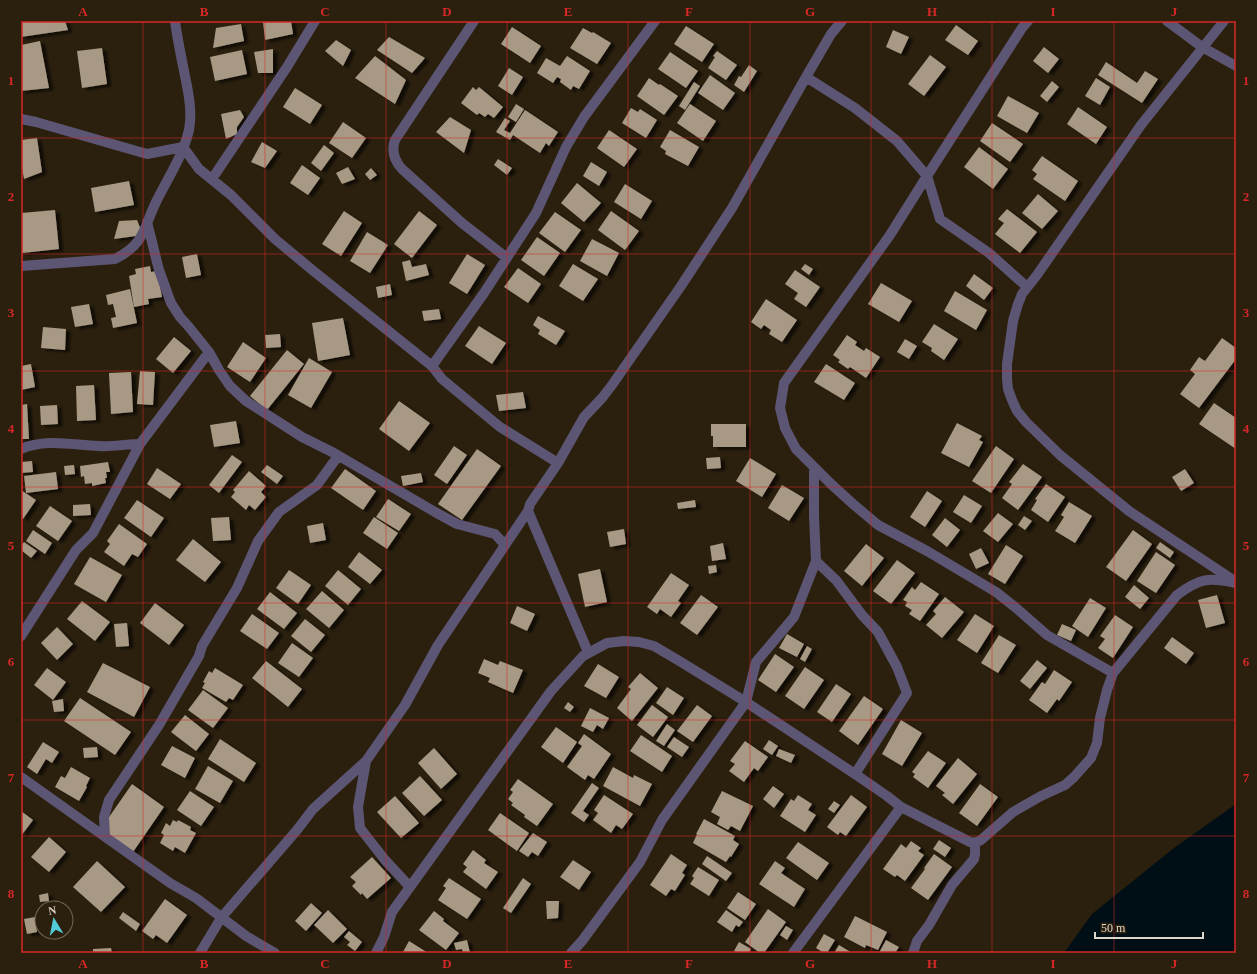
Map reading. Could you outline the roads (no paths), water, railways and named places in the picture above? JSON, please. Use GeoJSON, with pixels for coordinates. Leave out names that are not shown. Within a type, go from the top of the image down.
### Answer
{"type":"FeatureCollection","features":[{"type":"Feature","properties":{"kind":"street"},"geometry":{"type":"LineString","coordinates":[[21,266],[115,259],[127,253],[143,235],[156,202],[183,147],[189,129],[190,108],[175,21]]}},
{"type":"Feature","properties":{"kind":"street"},"geometry":{"type":"LineString","coordinates":[[212,179],[287,67],[315,21]]}},
{"type":"Feature","properties":{"kind":"street"},"geometry":{"type":"LineString","coordinates":[[474,21],[393,145],[394,156],[402,169],[462,223],[506,258]]}},
{"type":"Feature","properties":{"kind":"street"},"geometry":{"type":"LineString","coordinates":[[432,366],[484,293],[536,213],[566,147],[584,117],[655,21]]}},
{"type":"Feature","properties":{"kind":"street"},"geometry":{"type":"LineString","coordinates":[[200,953],[221,918],[313,809],[366,761],[405,706],[438,645],[528,511],[530,504],[558,463],[584,417],[612,386],[681,286],[732,208],[831,34],[842,21]]}},
{"type":"Feature","properties":{"kind":"street"},"geometry":{"type":"LineString","coordinates":[[1028,21],[1022,28],[890,235],[784,383],[780,408],[785,428],[796,449],[836,488],[878,525],[927,551],[996,592],[1046,635],[1113,673]]}},
{"type":"Feature","properties":{"kind":"street"},"geometry":{"type":"LineString","coordinates":[[1167,21],[1202,47],[1236,66]]}},
{"type":"Feature","properties":{"kind":"street"},"geometry":{"type":"LineString","coordinates":[[1224,21],[1141,126],[1022,294],[1013,321],[1007,364],[1007,379],[1008,389],[1017,411],[1026,422],[1060,455],[1129,511],[1236,583]]}},
{"type":"Feature","properties":{"kind":"street"},"geometry":{"type":"LineString","coordinates":[[806,77],[855,108],[897,141],[927,176],[940,219],[989,253],[1027,287]]}},
{"type":"Feature","properties":{"kind":"street"},"geometry":{"type":"LineString","coordinates":[[21,119],[147,154],[183,147]]}},
{"type":"Feature","properties":{"kind":"street"},"geometry":{"type":"LineString","coordinates":[[183,147],[199,169],[231,195],[275,239],[432,366],[442,379],[500,427],[558,463]]}},
{"type":"Feature","properties":{"kind":"street"},"geometry":{"type":"LineString","coordinates":[[148,222],[159,270],[164,286],[172,303],[180,317],[209,352],[230,386],[246,401],[302,437],[457,524],[495,534],[505,545]]}},
{"type":"Feature","properties":{"kind":"street"},"geometry":{"type":"LineString","coordinates":[[21,636],[76,550],[93,533],[140,444],[209,352]]}},
{"type":"Feature","properties":{"kind":"street"},"geometry":{"type":"LineString","coordinates":[[21,449],[28,446],[49,442],[100,446],[140,444]]}},
{"type":"Feature","properties":{"kind":"street"},"geometry":{"type":"LineString","coordinates":[[105,836],[104,817],[109,800],[159,725],[199,656],[202,646],[237,588],[258,541],[279,512],[317,485],[338,456]]}},
{"type":"Feature","properties":{"kind":"street"},"geometry":{"type":"LineString","coordinates":[[571,953],[582,941],[640,862],[662,820],[746,702],[756,662],[794,617],[816,561],[814,467]]}},
{"type":"Feature","properties":{"kind":"street"},"geometry":{"type":"LineString","coordinates":[[528,511],[588,652]]}},
{"type":"Feature","properties":{"kind":"street"},"geometry":{"type":"LineString","coordinates":[[816,561],[836,580],[862,615],[878,632],[897,667],[907,693],[855,774]]}},
{"type":"Feature","properties":{"kind":"street"},"geometry":{"type":"LineString","coordinates":[[376,953],[392,912],[551,691],[588,652],[607,643],[624,641],[639,642],[654,646],[746,702],[855,774],[901,807],[970,842],[975,843],[981,840],[1013,812],[1041,796],[1065,785],[1091,758],[1097,743],[1100,718],[1113,673],[1177,595],[1190,585],[1203,581],[1218,579],[1236,583]]}},
{"type":"Feature","properties":{"kind":"street"},"geometry":{"type":"LineString","coordinates":[[366,761],[358,807],[360,828],[385,860],[410,887]]}},
{"type":"Feature","properties":{"kind":"street"},"geometry":{"type":"LineString","coordinates":[[21,777],[170,883],[196,898],[246,936],[275,953]]}},
{"type":"Feature","properties":{"kind":"street"},"geometry":{"type":"LineString","coordinates":[[793,953],[901,807]]}},
{"type":"Feature","properties":{"kind":"street"},"geometry":{"type":"LineString","coordinates":[[913,953],[917,941],[929,925],[952,886],[974,859],[975,843]]}}]}
